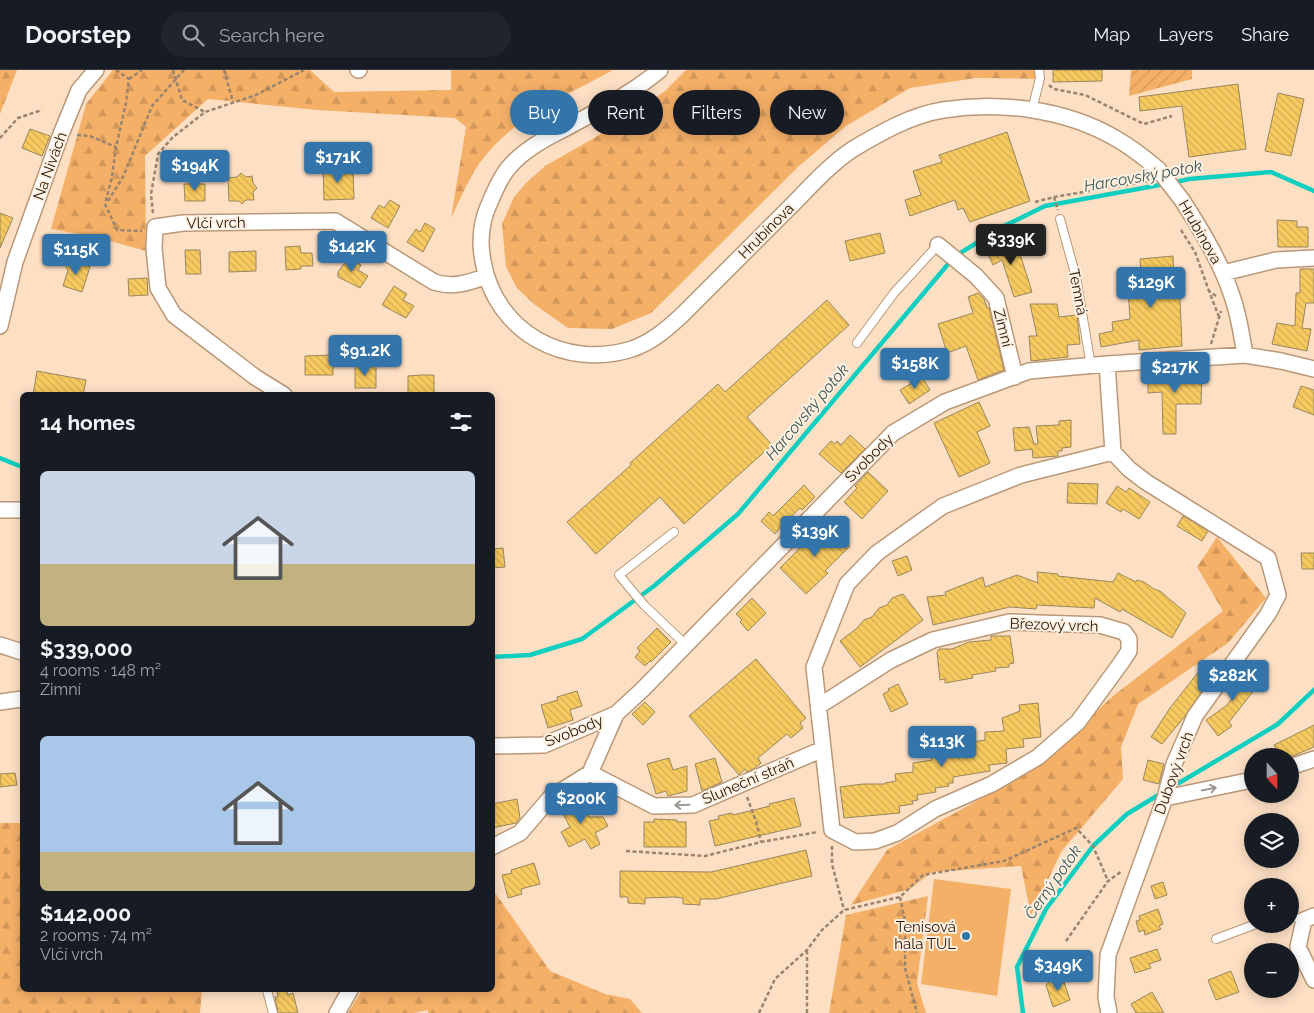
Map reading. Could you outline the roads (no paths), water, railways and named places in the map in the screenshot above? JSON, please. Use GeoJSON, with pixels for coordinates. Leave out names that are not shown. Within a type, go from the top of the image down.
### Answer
{"type":"FeatureCollection","features":[{"type":"Feature","properties":{"kind":"street","name":"Na Nivách"},"geometry":{"type":"LineString","coordinates":[[0,326],[15,262],[61,134],[79,90],[96,70]]}},
{"type":"Feature","properties":{"kind":"street","name":"Hrubínova"},"geometry":{"type":"LineString","coordinates":[[660,70],[613,103],[526,151],[510,167],[492,196],[486,210],[481,232],[481,252],[486,277],[492,294],[505,313],[521,329],[538,341],[575,353],[615,353],[633,349],[664,332],[825,172],[852,150],[893,127],[912,119],[942,110],[972,107],[1032,110],[1075,120],[1123,143],[1182,200],[1214,253],[1223,273],[1227,299],[1245,355]]}},
{"type":"Feature","properties":{"kind":"street","name":"Vlčí vrch"},"geometry":{"type":"LineString","coordinates":[[279,392],[255,377],[174,315],[158,288],[154,248],[155,227],[183,223],[335,220],[434,282],[443,285],[460,285],[486,277]]}},
{"type":"Feature","properties":{"kind":"street","name":"Zimní"},"geometry":{"type":"LineString","coordinates":[[941,248],[976,276],[996,298],[1015,377]]}},
{"type":"Feature","properties":{"kind":"street"},"geometry":{"type":"LineString","coordinates":[[1223,273],[1276,260],[1314,258]]}},
{"type":"Feature","properties":{"kind":"street","name":"Svobody"},"geometry":{"type":"LineString","coordinates":[[495,746],[544,745],[616,714],[643,689],[682,639],[774,547],[893,434],[946,402],[1030,371],[1245,355],[1313,365]]}},
{"type":"Feature","properties":{"kind":"street"},"geometry":{"type":"LineString","coordinates":[[823,749],[814,667],[847,584],[877,553],[943,506],[1021,475],[1113,452],[1107,364]]}},
{"type":"Feature","properties":{"kind":"street","name":"Dubový vrch"},"geometry":{"type":"LineString","coordinates":[[1109,1013],[1106,998],[1108,955],[1166,798],[1174,764],[1195,716],[1268,614],[1278,595],[1268,558],[1146,482],[1129,469],[1113,452]]}},
{"type":"Feature","properties":{"kind":"street"},"geometry":{"type":"LineString","coordinates":[[0,510],[20,510]]}},
{"type":"Feature","properties":{"kind":"street","name":"Březový vrch"},"geometry":{"type":"LineString","coordinates":[[819,706],[891,660],[932,640],[1010,622],[1100,625],[1124,632],[1129,639],[1129,651],[1078,722],[1038,757],[992,784],[935,809],[897,833],[875,841],[855,842],[832,830],[823,749]]}},
{"type":"Feature","properties":{"kind":"street"},"geometry":{"type":"LineString","coordinates":[[0,645],[20,651]]}},
{"type":"Feature","properties":{"kind":"street"},"geometry":{"type":"LineString","coordinates":[[0,702],[20,699]]}},
{"type":"Feature","properties":{"kind":"street"},"geometry":{"type":"LineString","coordinates":[[495,846],[520,833],[550,798],[590,773],[616,714]]}},
{"type":"Feature","properties":{"kind":"street","name":"Sluneční stráň"},"geometry":{"type":"LineString","coordinates":[[590,773],[654,806],[693,805],[823,749]]}},
{"type":"Feature","properties":{"kind":"street"},"geometry":{"type":"LineString","coordinates":[[1299,764],[1314,759]]}},
{"type":"Feature","properties":{"kind":"street"},"geometry":{"type":"LineString","coordinates":[[1166,798],[1244,782]]}},
{"type":"Feature","properties":{"kind":"street"},"geometry":{"type":"LineString","coordinates":[[1303,918],[1298,948],[1314,980]]}},
{"type":"Feature","properties":{"kind":"street"},"geometry":{"type":"LineString","coordinates":[[337,1013],[349,992]]}},
{"type":"Feature","properties":{"kind":"lane"},"geometry":{"type":"LineString","coordinates":[[1032,110],[1040,74]]}},
{"type":"Feature","properties":{"kind":"lane","name":"Temná"},"geometry":{"type":"LineString","coordinates":[[1060,219],[1076,277],[1091,366]]}},
{"type":"Feature","properties":{"kind":"lane"},"geometry":{"type":"LineString","coordinates":[[857,343],[894,293],[941,248]]}},
{"type":"Feature","properties":{"kind":"lane"},"geometry":{"type":"LineString","coordinates":[[674,532],[619,575],[644,605],[682,639]]}},
{"type":"Feature","properties":{"kind":"lane"},"geometry":{"type":"LineString","coordinates":[[1216,939],[1244,928]]}},
{"type":"Feature","properties":{"kind":"lane"},"geometry":{"type":"LineString","coordinates":[[268,992],[273,1013]]}},
{"type":"Feature","properties":{"kind":"waterway","name":"Harcovský potok"},"geometry":{"type":"LineString","coordinates":[[1172,183],[1189,179],[1271,172],[1314,191]]}},
{"type":"Feature","properties":{"kind":"waterway","name":"Harcovský potok"},"geometry":{"type":"LineString","coordinates":[[495,657],[530,655],[582,639],[654,586],[738,514],[954,257],[1002,227],[1045,206],[1165,184]]}},
{"type":"Feature","properties":{"kind":"waterway","name":"Harcovský potok"},"geometry":{"type":"LineString","coordinates":[[0,458],[20,466]]}},
{"type":"Feature","properties":{"kind":"waterway","name":"Černý potok"},"geometry":{"type":"LineString","coordinates":[[1179,783],[1278,724],[1314,690]]}},
{"type":"Feature","properties":{"kind":"waterway","name":"Černý potok"},"geometry":{"type":"LineString","coordinates":[[1023,1013],[1017,967],[1046,909],[1093,846],[1127,814],[1160,794]]}},
{"type":"Feature","properties":{"kind":"place","name":"Tenisová hala TUL"},"geometry":{"type":"Point","coordinates":[966,936]}}]}
